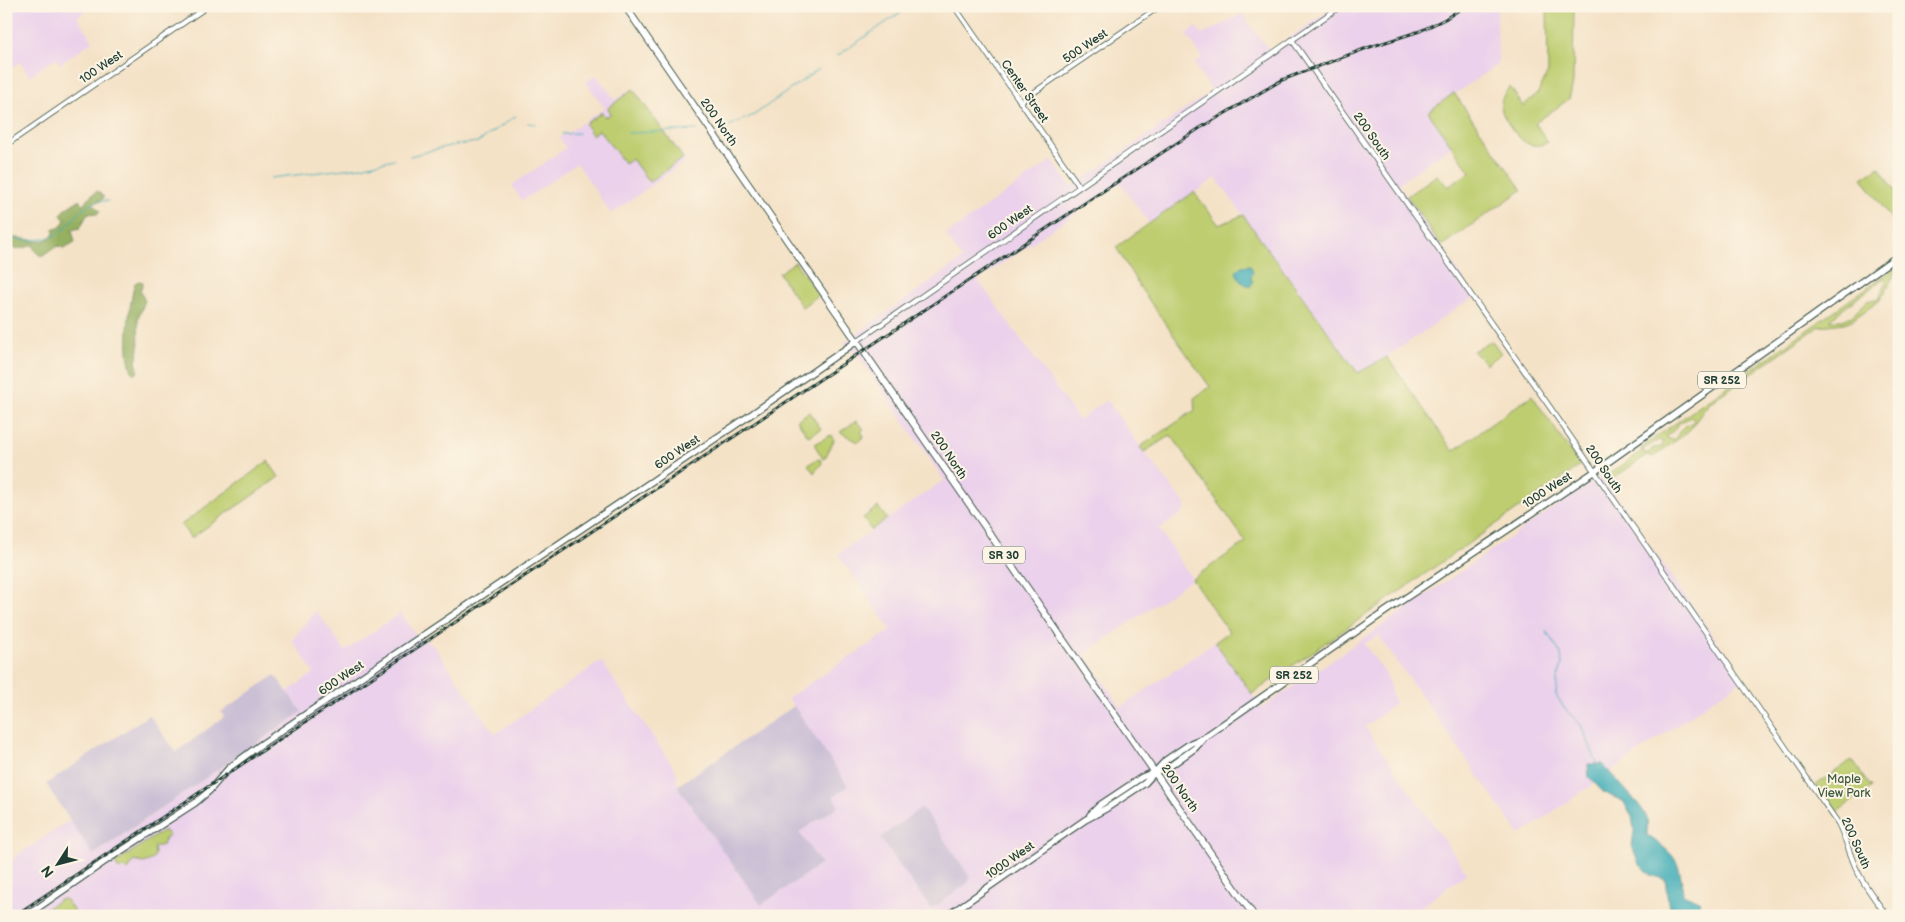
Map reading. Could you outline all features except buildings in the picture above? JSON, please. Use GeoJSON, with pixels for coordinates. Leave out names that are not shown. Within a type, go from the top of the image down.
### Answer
{"type":"FeatureCollection","features":[{"type":"Feature","properties":{"kind":"highway","name":"200 North"},"geometry":{"type":"LineString","coordinates":[[625,6],[1254,916]]}},
{"type":"Feature","properties":{"kind":"main road","name":"1000 West"},"geometry":{"type":"LineString","coordinates":[[947,916],[1084,820],[1108,808],[1145,783],[1155,772],[1170,766],[1195,748],[1203,738],[1393,606],[1594,472],[1899,254]]}},
{"type":"Feature","properties":{"kind":"main road","name":"600 West"},"geometry":{"type":"LineString","coordinates":[[26,916],[107,860],[195,803],[209,791],[229,768],[260,745],[746,418],[856,341]]}},
{"type":"Feature","properties":{"kind":"street","name":"100 West"},"geometry":{"type":"LineString","coordinates":[[6,145],[208,6]]}},
{"type":"Feature","properties":{"kind":"street","name":"Center Street"},"geometry":{"type":"LineString","coordinates":[[954,6],[1079,186]]}},
{"type":"Feature","properties":{"kind":"street","name":"500 West"},"geometry":{"type":"LineString","coordinates":[[1020,102],[1160,6]]}},
{"type":"Feature","properties":{"kind":"street","name":"600 West"},"geometry":{"type":"LineString","coordinates":[[856,341],[1342,6]]}},
{"type":"Feature","properties":{"kind":"street","name":"200 South"},"geometry":{"type":"LineString","coordinates":[[1292,40],[1838,823],[1862,881],[1888,916]]}},
{"type":"Feature","properties":{"kind":"shaded area"},"geometry":{"type":"Polygon","coordinates":[[[6,6],[92,6],[77,17],[93,41],[60,64],[55,58],[30,76],[20,62],[6,72],[6,6]]]}},
{"type":"Feature","properties":{"kind":"shaded area"},"geometry":{"type":"Polygon","coordinates":[[[1328,6],[1497,6],[1498,64],[1429,112],[1452,146],[1398,184],[1476,297],[1387,357],[1358,373],[1216,178],[1149,223],[1120,183],[978,280],[1079,420],[1107,400],[1144,452],[1185,504],[1184,512],[1159,529],[1192,579],[1085,654],[1121,707],[1215,642],[1262,708],[1601,475],[1743,679],[1520,835],[1378,635],[1364,644],[1386,674],[1395,704],[1365,727],[1467,873],[1409,916],[6,916],[6,863],[70,820],[94,855],[302,712],[287,692],[314,673],[292,640],[316,610],[345,651],[400,613],[416,635],[434,646],[495,734],[601,661],[677,772],[677,786],[761,905],[821,864],[799,832],[839,806],[832,797],[848,786],[788,698],[891,630],[838,554],[944,480],[859,357],[844,343],[962,259],[946,235],[1052,160],[1071,187],[1212,91],[1194,64],[1202,57],[1186,34],[1196,27],[1202,35],[1242,14],[1270,51],[1330,10],[1328,6]]]}},
{"type":"Feature","properties":{"kind":"shaded area"},"geometry":{"type":"Polygon","coordinates":[[[596,75],[615,100],[633,88],[686,161],[611,214],[577,163],[522,201],[512,185],[566,148],[559,138],[605,108],[586,82],[596,75]]]}},
{"type":"Feature","properties":{"kind":"shaded area"},"geometry":{"type":"Polygon","coordinates":[[[275,675],[302,712],[93,855],[46,784],[149,715],[176,752],[224,717],[221,712],[275,675]]]}},
{"type":"Feature","properties":{"kind":"shaded area"},"geometry":{"type":"Polygon","coordinates":[[[794,706],[848,786],[833,797],[839,806],[799,832],[821,864],[761,905],[677,786],[794,706]]]}},
{"type":"Feature","properties":{"kind":"shaded area"},"geometry":{"type":"Polygon","coordinates":[[[922,807],[970,877],[968,883],[931,909],[880,838],[922,807]]]}},
{"type":"Feature","properties":{"kind":"green space"},"geometry":{"type":"Polygon","coordinates":[[[1547,6],[1574,6],[1573,83],[1569,99],[1535,123],[1548,142],[1542,145],[1532,145],[1523,141],[1512,129],[1505,118],[1501,103],[1505,92],[1510,87],[1523,106],[1538,93],[1548,72],[1547,6]]]}},
{"type":"Feature","properties":{"kind":"green space"},"geometry":{"type":"Polygon","coordinates":[[[633,89],[683,158],[649,182],[632,159],[625,164],[599,130],[592,135],[585,124],[602,112],[605,117],[611,114],[608,108],[633,89]]]}},
{"type":"Feature","properties":{"kind":"green space"},"geometry":{"type":"Polygon","coordinates":[[[1454,93],[1522,190],[1441,246],[1407,196],[1437,175],[1448,187],[1470,172],[1428,112],[1454,93]]]}},
{"type":"Feature","properties":{"kind":"green space"},"geometry":{"type":"Polygon","coordinates":[[[1879,167],[1899,196],[1899,217],[1893,221],[1862,178],[1879,167]]]}},
{"type":"Feature","properties":{"kind":"green space"},"geometry":{"type":"Polygon","coordinates":[[[97,191],[103,196],[103,199],[92,204],[100,211],[98,214],[88,213],[80,228],[72,230],[75,242],[64,248],[58,246],[41,256],[36,252],[32,244],[20,248],[6,247],[6,239],[21,238],[43,241],[49,239],[54,234],[54,228],[60,228],[65,220],[61,215],[65,209],[79,200],[82,205],[84,204],[97,191]]]}},
{"type":"Feature","properties":{"kind":"green space"},"geometry":{"type":"Polygon","coordinates":[[[1194,192],[1219,225],[1243,215],[1358,373],[1387,357],[1453,451],[1532,395],[1580,466],[1252,694],[1215,642],[1229,632],[1192,579],[1246,542],[1171,435],[1144,452],[1140,447],[1195,410],[1194,398],[1210,387],[1141,289],[1116,247],[1194,192]]]}},
{"type":"Feature","properties":{"kind":"green space"},"geometry":{"type":"Polygon","coordinates":[[[795,262],[819,295],[802,307],[779,273],[795,262]]]}},
{"type":"Feature","properties":{"kind":"green space"},"geometry":{"type":"Polygon","coordinates":[[[1899,265],[1879,301],[1852,320],[1820,326],[1812,331],[1709,403],[1688,432],[1653,457],[1647,455],[1609,481],[1606,477],[1641,452],[1642,447],[1899,265]],[[1884,278],[1830,320],[1843,320],[1852,316],[1867,301],[1879,298],[1887,281],[1884,278]],[[1691,417],[1678,424],[1667,435],[1667,438],[1673,440],[1685,426],[1694,420],[1691,417]],[[1659,440],[1643,449],[1644,453],[1649,453],[1653,448],[1662,447],[1663,442],[1659,440]]]}},
{"type":"Feature","properties":{"kind":"green space"},"geometry":{"type":"Polygon","coordinates":[[[143,282],[140,291],[145,301],[138,318],[139,349],[136,362],[138,369],[137,373],[133,373],[128,353],[128,328],[135,283],[143,282]]]}},
{"type":"Feature","properties":{"kind":"green space"},"geometry":{"type":"Polygon","coordinates":[[[1492,341],[1501,353],[1486,364],[1473,351],[1492,341]]]}},
{"type":"Feature","properties":{"kind":"green space"},"geometry":{"type":"Polygon","coordinates":[[[809,412],[821,429],[808,436],[797,420],[809,412]]]}},
{"type":"Feature","properties":{"kind":"green space"},"geometry":{"type":"Polygon","coordinates":[[[856,421],[864,429],[861,431],[864,436],[858,442],[840,432],[856,421]]]}},
{"type":"Feature","properties":{"kind":"green space"},"geometry":{"type":"Polygon","coordinates":[[[831,435],[834,440],[823,459],[814,444],[831,435]]]}},
{"type":"Feature","properties":{"kind":"green space"},"geometry":{"type":"Polygon","coordinates":[[[817,459],[821,460],[822,463],[814,473],[808,465],[817,459]]]}},
{"type":"Feature","properties":{"kind":"green space"},"geometry":{"type":"Polygon","coordinates":[[[268,461],[279,477],[191,538],[181,525],[268,461]]]}},
{"type":"Feature","properties":{"kind":"green space"},"geometry":{"type":"Polygon","coordinates":[[[878,507],[887,519],[871,530],[863,518],[878,507]]]}},
{"type":"Feature","properties":{"kind":"green space","name":"Maple View Park"},"geometry":{"type":"Polygon","coordinates":[[[1852,760],[1871,787],[1836,813],[1816,785],[1852,760]]]}},
{"type":"Feature","properties":{"kind":"green space"},"geometry":{"type":"Polygon","coordinates":[[[164,830],[169,836],[166,837],[163,845],[154,847],[155,854],[153,859],[144,863],[134,861],[128,870],[122,868],[119,870],[115,863],[164,830]]]}},
{"type":"Feature","properties":{"kind":"green space"},"geometry":{"type":"Polygon","coordinates":[[[59,900],[66,900],[77,916],[36,916],[59,900]]]}},
{"type":"Feature","properties":{"kind":"water"},"geometry":{"type":"Polygon","coordinates":[[[1250,265],[1253,271],[1251,277],[1253,282],[1250,287],[1240,281],[1236,272],[1241,266],[1250,265]]]}},
{"type":"Feature","properties":{"kind":"water"},"geometry":{"type":"Polygon","coordinates":[[[1588,764],[1603,764],[1641,807],[1647,819],[1647,835],[1670,853],[1678,865],[1683,894],[1700,901],[1695,916],[1670,916],[1665,879],[1650,875],[1639,864],[1632,846],[1634,831],[1632,816],[1623,801],[1604,793],[1589,777],[1588,764]]]}},
{"type":"Feature","properties":{"kind":"waterway"},"geometry":{"type":"LineString","coordinates":[[837,56],[910,6]]}},
{"type":"Feature","properties":{"kind":"waterway"},"geometry":{"type":"LineString","coordinates":[[724,128],[754,115],[819,69]]}},
{"type":"Feature","properties":{"kind":"waterway"},"geometry":{"type":"LineString","coordinates":[[410,156],[449,146],[478,142],[516,116]]}},
{"type":"Feature","properties":{"kind":"waterway"},"geometry":{"type":"LineString","coordinates":[[528,123],[535,124]]}},
{"type":"Feature","properties":{"kind":"waterway"},"geometry":{"type":"LineString","coordinates":[[628,133],[697,130]]}},
{"type":"Feature","properties":{"kind":"waterway"},"geometry":{"type":"LineString","coordinates":[[562,134],[579,133]]}},
{"type":"Feature","properties":{"kind":"waterway"},"geometry":{"type":"LineString","coordinates":[[271,178],[361,167],[394,159]]}},
{"type":"Feature","properties":{"kind":"waterway"},"geometry":{"type":"LineString","coordinates":[[6,238],[24,240],[48,238],[60,232],[90,204],[108,201]]}},
{"type":"Feature","properties":{"kind":"waterway"},"geometry":{"type":"LineString","coordinates":[[1546,631],[1561,654],[1562,665],[1557,681],[1556,695],[1565,709],[1581,725],[1598,765]]}},
{"type":"Feature","properties":{"kind":"railway"},"geometry":{"type":"LineString","coordinates":[[14,916],[1200,128],[1282,80],[1367,48],[1420,31],[1445,19],[1465,6]]}}]}
